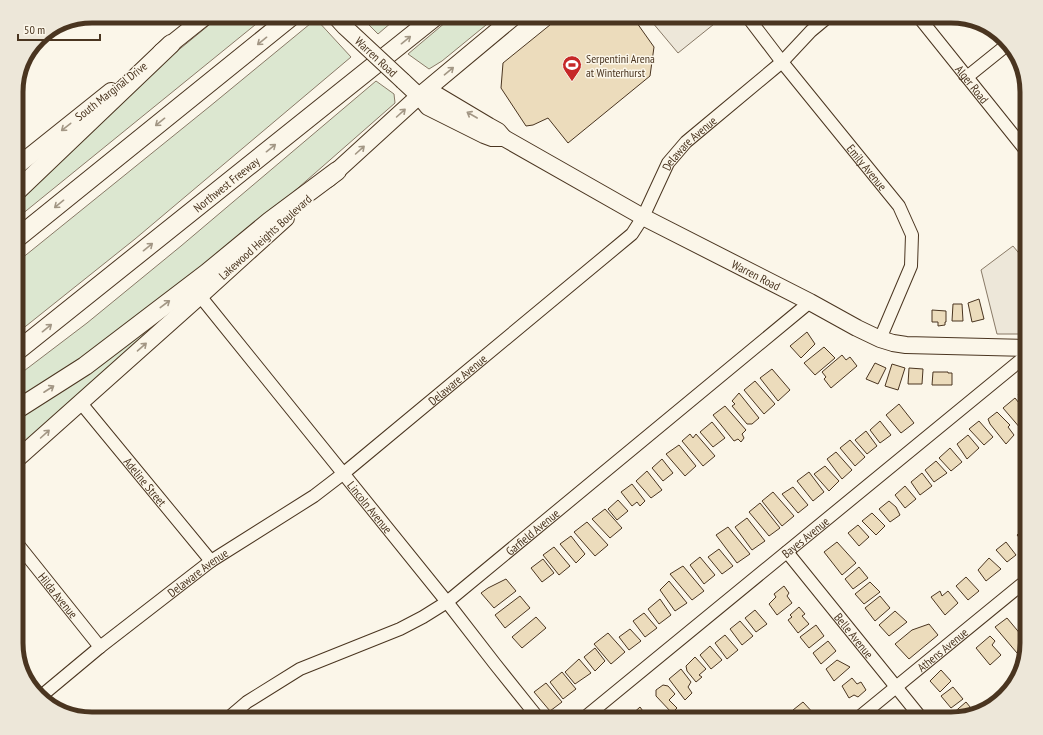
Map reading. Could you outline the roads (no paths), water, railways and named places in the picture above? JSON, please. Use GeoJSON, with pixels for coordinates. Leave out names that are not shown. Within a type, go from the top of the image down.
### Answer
{"type":"FeatureCollection","features":[{"type":"Feature","properties":{"kind":"highway"},"geometry":{"type":"LineString","coordinates":[[23,233],[283,23]]}},
{"type":"Feature","properties":{"kind":"highway","name":"Northwest Freeway"},"geometry":{"type":"LineString","coordinates":[[23,346],[427,23]]}},
{"type":"Feature","properties":{"kind":"highway"},"geometry":{"type":"LineString","coordinates":[[23,185],[171,44]]}},
{"type":"Feature","properties":{"kind":"highway"},"geometry":{"type":"LineString","coordinates":[[23,406],[85,366],[207,273],[270,221],[337,171]]}},
{"type":"Feature","properties":{"kind":"main road","name":"South Marginal Drive"},"geometry":{"type":"LineString","coordinates":[[23,161],[197,23]]}},
{"type":"Feature","properties":{"kind":"main road","name":"Warren Road"},"geometry":{"type":"LineString","coordinates":[[341,23],[419,96],[437,95],[498,131],[504,138],[644,217],[880,339],[906,346],[1020,348]]}},
{"type":"Feature","properties":{"kind":"main road","name":"Lakewood Heights Boulevard"},"geometry":{"type":"LineString","coordinates":[[23,454],[200,296],[419,96],[507,23]]}},
{"type":"Feature","properties":{"kind":"street","name":"Emily Avenue"},"geometry":{"type":"LineString","coordinates":[[752,23],[782,62],[899,206],[912,235],[911,266],[880,339]]}},
{"type":"Feature","properties":{"kind":"street","name":"Delaware Avenue"},"geometry":{"type":"LineString","coordinates":[[45,693],[211,561],[314,496],[344,473],[632,234],[644,217],[668,163],[686,142],[782,62],[811,30],[820,23]]}},
{"type":"Feature","properties":{"kind":"street","name":"Alger Road"},"geometry":{"type":"LineString","coordinates":[[924,23],[1020,143]]}},
{"type":"Feature","properties":{"kind":"street"},"geometry":{"type":"LineString","coordinates":[[967,77],[1004,47]]}},
{"type":"Feature","properties":{"kind":"street","name":"Lincoln Avenue"},"geometry":{"type":"LineString","coordinates":[[200,296],[344,473],[533,712]]}},
{"type":"Feature","properties":{"kind":"street","name":"Garfield Avenue"},"geometry":{"type":"LineString","coordinates":[[235,712],[247,702],[300,669],[400,629],[447,602],[810,302]]}},
{"type":"Feature","properties":{"kind":"street","name":"Bayes Avenue"},"geometry":{"type":"LineString","coordinates":[[592,712],[1020,361]]}},
{"type":"Feature","properties":{"kind":"street","name":"Adeline Street"},"geometry":{"type":"LineString","coordinates":[[80,402],[211,561]]}},
{"type":"Feature","properties":{"kind":"street","name":"Hilda Avenue"},"geometry":{"type":"LineString","coordinates":[[23,551],[100,648]]}},
{"type":"Feature","properties":{"kind":"street","name":"Belle Avenue"},"geometry":{"type":"LineString","coordinates":[[787,552],[916,712]]}},
{"type":"Feature","properties":{"kind":"street","name":"Athens Avenue"},"geometry":{"type":"LineString","coordinates":[[866,712],[1020,586]]}},
{"type":"Feature","properties":{"kind":"place","name":"Serpentini Arena at Winterhurst"},"geometry":{"type":"Point","coordinates":[572,82]}}]}
